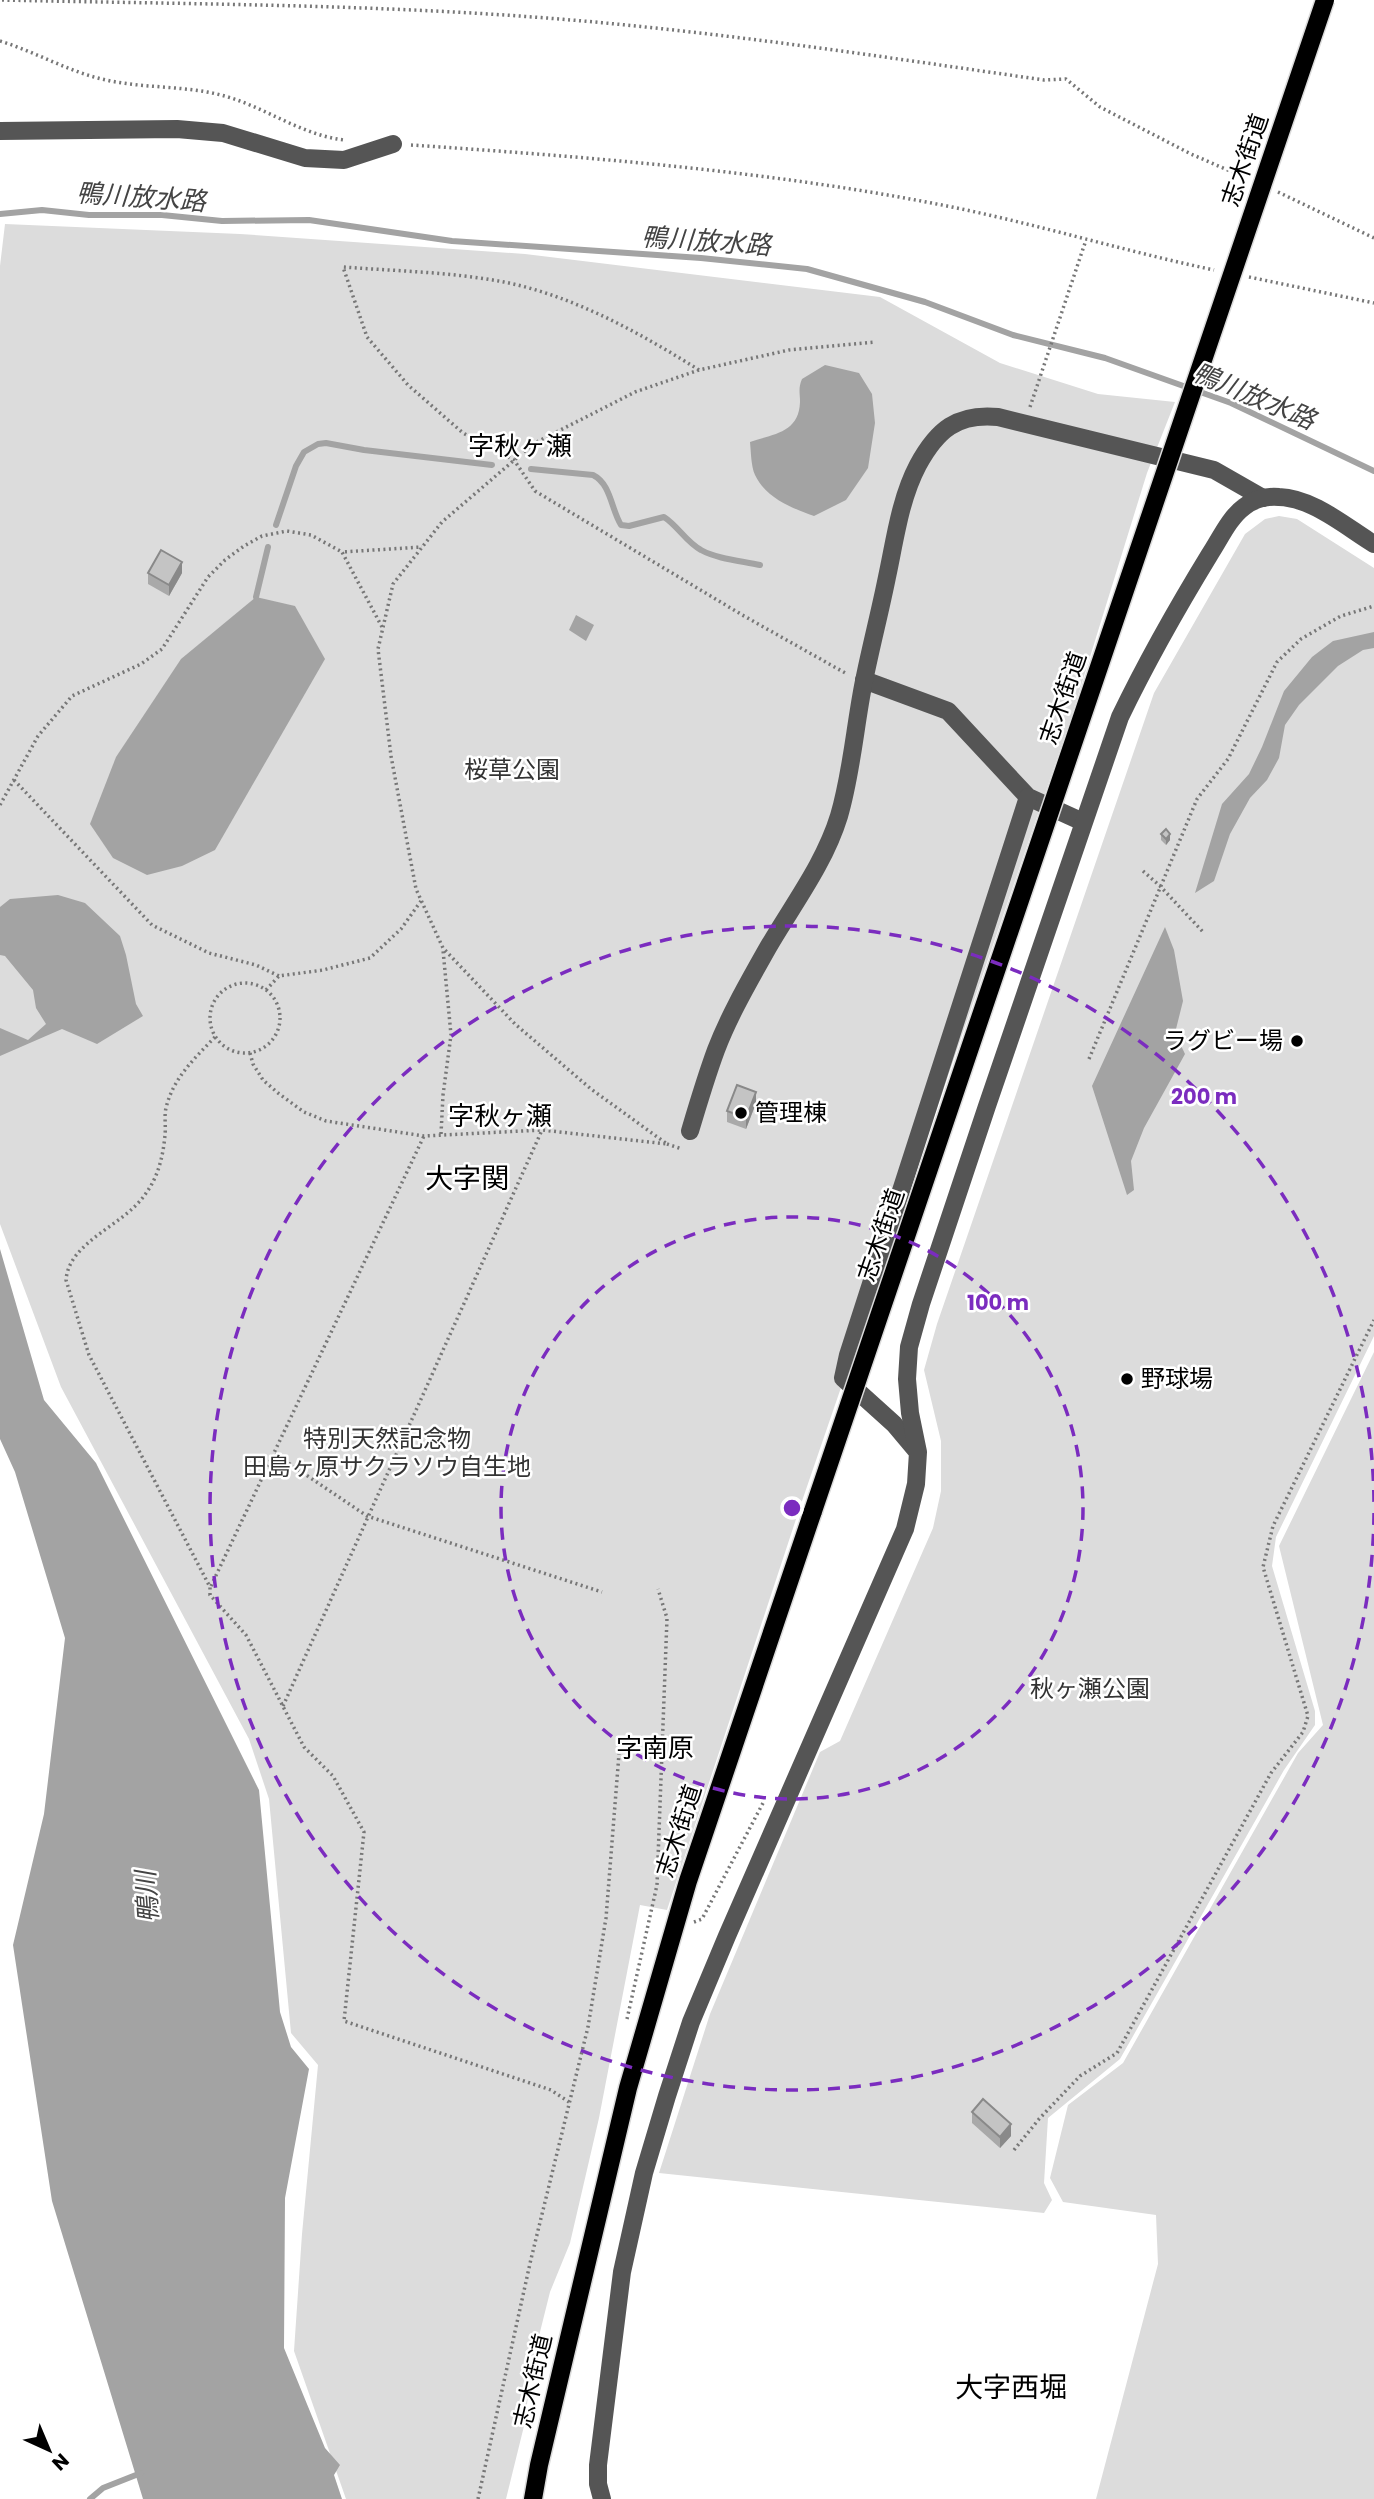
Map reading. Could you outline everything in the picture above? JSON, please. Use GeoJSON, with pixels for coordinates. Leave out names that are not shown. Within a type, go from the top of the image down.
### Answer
{"type":"FeatureCollection","features":[{"type":"Feature","properties":{"kind":"main road","name":"志木街道"},"geometry":{"type":"LineString","coordinates":[[533,2499],[538,2466],[628,2088],[688,1881],[1325,0]]}},
{"type":"Feature","properties":{"kind":"street"},"geometry":{"type":"LineString","coordinates":[[0,131],[177,129],[223,133],[305,158],[344,160],[393,144]]}},
{"type":"Feature","properties":{"kind":"street"},"geometry":{"type":"LineString","coordinates":[[690,1131],[726,1026],[766,950],[814,871],[835,826],[846,788],[864,680],[898,526],[910,482],[932,441],[951,425],[981,415],[1025,422],[1214,470],[1264,498]]}},
{"type":"Feature","properties":{"kind":"street"},"geometry":{"type":"LineString","coordinates":[[602,2499],[598,2465],[622,2272],[644,2173],[691,2022],[905,1529],[914,1495],[918,1452],[907,1379],[912,1337],[986,1105],[1120,717],[1149,657],[1237,513],[1245,506],[1264,498],[1291,499],[1307,505],[1374,544]]}},
{"type":"Feature","properties":{"kind":"street"},"geometry":{"type":"LineString","coordinates":[[864,680],[948,711],[1028,797],[1083,822]]}},
{"type":"Feature","properties":{"kind":"street"},"geometry":{"type":"LineString","coordinates":[[918,1452],[894,1424],[843,1378],[856,1328],[1028,797]]}},
{"type":"Feature","properties":{"kind":"path"},"geometry":{"type":"LineString","coordinates":[[2,0],[330,6],[521,16],[738,37],[1044,80],[1066,79],[1100,107],[1191,154],[1254,181]]}},
{"type":"Feature","properties":{"kind":"path"},"geometry":{"type":"LineString","coordinates":[[0,41],[102,79],[130,85],[203,91],[226,96],[301,129],[348,141]]}},
{"type":"Feature","properties":{"kind":"path"},"geometry":{"type":"LineString","coordinates":[[393,144],[522,153],[733,174],[948,206],[1217,271]]}},
{"type":"Feature","properties":{"kind":"path"},"geometry":{"type":"LineString","coordinates":[[1267,187],[1374,238]]}},
{"type":"Feature","properties":{"kind":"path"},"geometry":{"type":"LineString","coordinates":[[1025,422],[1086,240]]}},
{"type":"Feature","properties":{"kind":"path"},"geometry":{"type":"LineString","coordinates":[[699,370],[664,348],[574,303],[505,282],[343,267],[367,337],[408,385],[463,433],[514,460],[535,491],[744,616],[844,673],[864,680]]}},
{"type":"Feature","properties":{"kind":"path"},"geometry":{"type":"LineString","coordinates":[[1244,276],[1374,303]]}},
{"type":"Feature","properties":{"kind":"path"},"geometry":{"type":"LineString","coordinates":[[667,1144],[591,1089],[515,1024],[443,948],[416,889],[391,756],[378,649],[393,584],[442,522],[533,444],[635,392],[699,370],[789,349],[875,342]]}},
{"type":"Feature","properties":{"kind":"path"},"geometry":{"type":"LineString","coordinates":[[0,804],[38,736],[72,696],[141,664],[162,649],[208,577],[244,546],[262,536],[288,531],[311,535],[342,552],[422,547]]}},
{"type":"Feature","properties":{"kind":"path"},"geometry":{"type":"LineString","coordinates":[[342,552],[383,628]]}},
{"type":"Feature","properties":{"kind":"path"},"geometry":{"type":"LineString","coordinates":[[1089,1059],[1197,799],[1228,759],[1277,662],[1301,639],[1340,616],[1374,606]]}},
{"type":"Feature","properties":{"kind":"path"},"geometry":{"type":"LineString","coordinates":[[14,780],[152,925],[209,953],[256,965],[279,976],[323,970],[370,958],[401,929],[421,901]]}},
{"type":"Feature","properties":{"kind":"path"},"geometry":{"type":"LineString","coordinates":[[1143,871],[1204,933]]}},
{"type":"Feature","properties":{"kind":"path"},"geometry":{"type":"LineString","coordinates":[[441,1135],[451,1035],[443,948]]}},
{"type":"Feature","properties":{"kind":"path"},"geometry":{"type":"LineString","coordinates":[[266,990],[279,976]]}},
{"type":"Feature","properties":{"kind":"path"},"geometry":{"type":"LineString","coordinates":[[246,983],[260,986],[271,993],[278,1005],[281,1019],[278,1032],[270,1044],[258,1051],[244,1054],[231,1051],[215,1037],[210,1018],[213,1004],[221,993],[232,985],[246,983]]}},
{"type":"Feature","properties":{"kind":"path"},"geometry":{"type":"LineString","coordinates":[[210,1587],[89,1355],[66,1280],[67,1268],[83,1245],[123,1218],[146,1194],[156,1177],[162,1158],[166,1110],[172,1089],[215,1037]]}},
{"type":"Feature","properties":{"kind":"path"},"geometry":{"type":"LineString","coordinates":[[250,1053],[253,1065],[263,1080],[304,1112],[326,1121],[424,1136],[542,1130],[667,1144],[684,1150]]}},
{"type":"Feature","properties":{"kind":"path"},"geometry":{"type":"LineString","coordinates":[[283,1706],[542,1130]]}},
{"type":"Feature","properties":{"kind":"path"},"geometry":{"type":"LineString","coordinates":[[424,1136],[210,1587],[210,1595],[246,1635],[304,1747],[333,1776],[364,1832],[344,2021],[551,2090],[569,2102]]}},
{"type":"Feature","properties":{"kind":"path"},"geometry":{"type":"LineString","coordinates":[[1014,2150],[1039,2119],[1080,2077],[1117,2053],[1271,1773],[1303,1732],[1308,1716],[1263,1567],[1273,1526],[1374,1320]]}},
{"type":"Feature","properties":{"kind":"path"},"geometry":{"type":"LineString","coordinates":[[275,1454],[367,1516],[602,1592]]}},
{"type":"Feature","properties":{"kind":"path"},"geometry":{"type":"LineString","coordinates":[[626,2023],[657,1885],[667,1618],[658,1589]]}},
{"type":"Feature","properties":{"kind":"path"},"geometry":{"type":"LineString","coordinates":[[478,2499],[531,2259],[588,2027],[606,1918],[619,1754]]}},
{"type":"Feature","properties":{"kind":"path"},"geometry":{"type":"LineString","coordinates":[[692,1923],[702,1919],[766,1797]]}},
{"type":"Feature","properties":{"kind":"green space","name":"桜草公園"},"geometry":{"type":"Polygon","coordinates":[[[5,224],[240,234],[525,254],[880,297],[1000,363],[1098,394],[1175,402],[1147,473],[1072,715],[801,1504],[667,1910],[640,1905],[599,2118],[570,2243],[550,2292],[533,2360],[524,2426],[506,2499],[346,2499],[294,2351],[318,2065],[291,2033],[269,1799],[249,1739],[61,1387],[0,1224],[0,266],[5,224]]]}},
{"type":"Feature","properties":{"kind":"green space","name":"秋ヶ瀬公園"},"geometry":{"type":"Polygon","coordinates":[[[1279,516],[1297,519],[1374,568],[1374,1336],[1276,1537],[1272,1566],[1315,1711],[1315,1725],[1284,1770],[1120,2059],[1048,2118],[1044,2183],[1052,2200],[1044,2213],[659,2173],[710,2014],[820,1752],[840,1741],[933,1528],[941,1491],[941,1441],[924,1370],[937,1324],[1154,693],[1245,534],[1265,519],[1279,516]]]}},
{"type":"Feature","properties":{"kind":"green space"},"geometry":{"type":"Polygon","coordinates":[[[1374,1352],[1374,2499],[1096,2499],[1158,2264],[1156,2215],[1063,2202],[1050,2178],[1068,2105],[1123,2063],[1298,1753],[1323,1725],[1279,1546],[1374,1352]]]}},
{"type":"Feature","properties":{"kind":"water"},"geometry":{"type":"Polygon","coordinates":[[[825,365],[859,373],[872,394],[875,423],[868,468],[846,500],[814,516],[789,506],[766,490],[754,471],[750,442],[776,434],[790,426],[799,412],[802,379],[825,365]]]}},
{"type":"Feature","properties":{"kind":"water"},"geometry":{"type":"Polygon","coordinates":[[[256,597],[295,606],[325,659],[215,850],[182,866],[147,875],[113,858],[90,824],[116,757],[181,659],[256,597]]]}},
{"type":"Feature","properties":{"kind":"water"},"geometry":{"type":"Polygon","coordinates":[[[576,615],[594,625],[586,641],[569,630],[576,615]]]}},
{"type":"Feature","properties":{"kind":"water"},"geometry":{"type":"Polygon","coordinates":[[[1374,632],[1374,648],[1363,650],[1338,666],[1299,705],[1285,725],[1279,758],[1267,780],[1250,798],[1230,834],[1214,881],[1195,893],[1222,804],[1249,774],[1284,691],[1312,657],[1333,641],[1374,632]]]}},
{"type":"Feature","properties":{"kind":"water"},"geometry":{"type":"Polygon","coordinates":[[[58,895],[85,903],[120,936],[136,1004],[143,1016],[97,1044],[62,1029],[0,1056],[0,1028],[28,1040],[46,1024],[36,1008],[33,990],[5,956],[0,955],[0,907],[10,899],[58,895]]]}},
{"type":"Feature","properties":{"kind":"water"},"geometry":{"type":"Polygon","coordinates":[[[1165,927],[1174,950],[1183,1001],[1175,1033],[1185,1054],[1144,1128],[1131,1161],[1134,1190],[1127,1195],[1092,1086],[1165,927]]]}},
{"type":"Feature","properties":{"kind":"water","name":"鴨川"},"geometry":{"type":"Polygon","coordinates":[[[0,1249],[44,1400],[96,1463],[259,1790],[280,2012],[291,2047],[309,2069],[285,2198],[284,2348],[325,2448],[340,2465],[334,2475],[342,2499],[143,2499],[52,2201],[13,1945],[44,1814],[65,1638],[15,1472],[0,1439],[0,1249]]]}},
{"type":"Feature","properties":{"kind":"building"},"geometry":{"type":"Polygon","coordinates":[[[161,550],[182,562],[169,585],[148,573],[161,550]]]}},
{"type":"Feature","properties":{"kind":"building"},"geometry":{"type":"Polygon","coordinates":[[[1166,829],[1170,834],[1166,839],[1161,834],[1166,829]]]}},
{"type":"Feature","properties":{"kind":"building"},"geometry":{"type":"Polygon","coordinates":[[[737,1085],[756,1092],[746,1118],[727,1111],[737,1085]]]}},
{"type":"Feature","properties":{"kind":"building"},"geometry":{"type":"Polygon","coordinates":[[[983,2099],[1011,2124],[1000,2137],[972,2112],[983,2099]]]}},
{"type":"Feature","properties":{"kind":"waterway","name":"鴨川放水路"},"geometry":{"type":"LineString","coordinates":[[0,214],[42,210],[89,215],[162,215],[222,221],[309,220],[452,241],[701,258],[807,269],[925,302],[1013,335],[1105,358],[1231,403],[1374,471]]}},
{"type":"Feature","properties":{"kind":"waterway"},"geometry":{"type":"LineString","coordinates":[[276,525],[296,466],[304,452],[318,444],[492,465]]}},
{"type":"Feature","properties":{"kind":"waterway"},"geometry":{"type":"LineString","coordinates":[[531,469],[593,475],[604,484],[621,525],[629,526],[664,517],[701,550],[722,558],[760,565]]}},
{"type":"Feature","properties":{"kind":"waterway"},"geometry":{"type":"LineString","coordinates":[[256,597],[268,547]]}},
{"type":"Feature","properties":{"kind":"waterway"},"geometry":{"type":"LineString","coordinates":[[90,2499],[103,2488],[141,2473]]}},
{"type":"Feature","properties":{"kind":"place","name":"ラグビー場"},"geometry":{"type":"Point","coordinates":[1297,1041]}},
{"type":"Feature","properties":{"kind":"place","name":"管理棟"},"geometry":{"type":"Point","coordinates":[741,1113]}},
{"type":"Feature","properties":{"kind":"place","name":"野球場"},"geometry":{"type":"Point","coordinates":[1127,1379]}},
{"type":"Feature","properties":{"kind":"district","name":"字秋ヶ瀬"},"geometry":{"type":"Point","coordinates":[520,446]}},
{"type":"Feature","properties":{"kind":"district","name":"字秋ヶ瀬"},"geometry":{"type":"Point","coordinates":[500,1116]}},
{"type":"Feature","properties":{"kind":"district","name":"大字関"},"geometry":{"type":"Point","coordinates":[467,1178]}},
{"type":"Feature","properties":{"kind":"district","name":"字南原"},"geometry":{"type":"Point","coordinates":[655,1748]}},
{"type":"Feature","properties":{"kind":"district","name":"大字西堀"},"geometry":{"type":"Point","coordinates":[1011,2387]}},
{"type":"Feature","properties":{"kind":"park label","name":"特別天然記念物 田島ヶ原サクラソウ自生地"},"geometry":{"type":"Point","coordinates":[387,1453]}}]}
